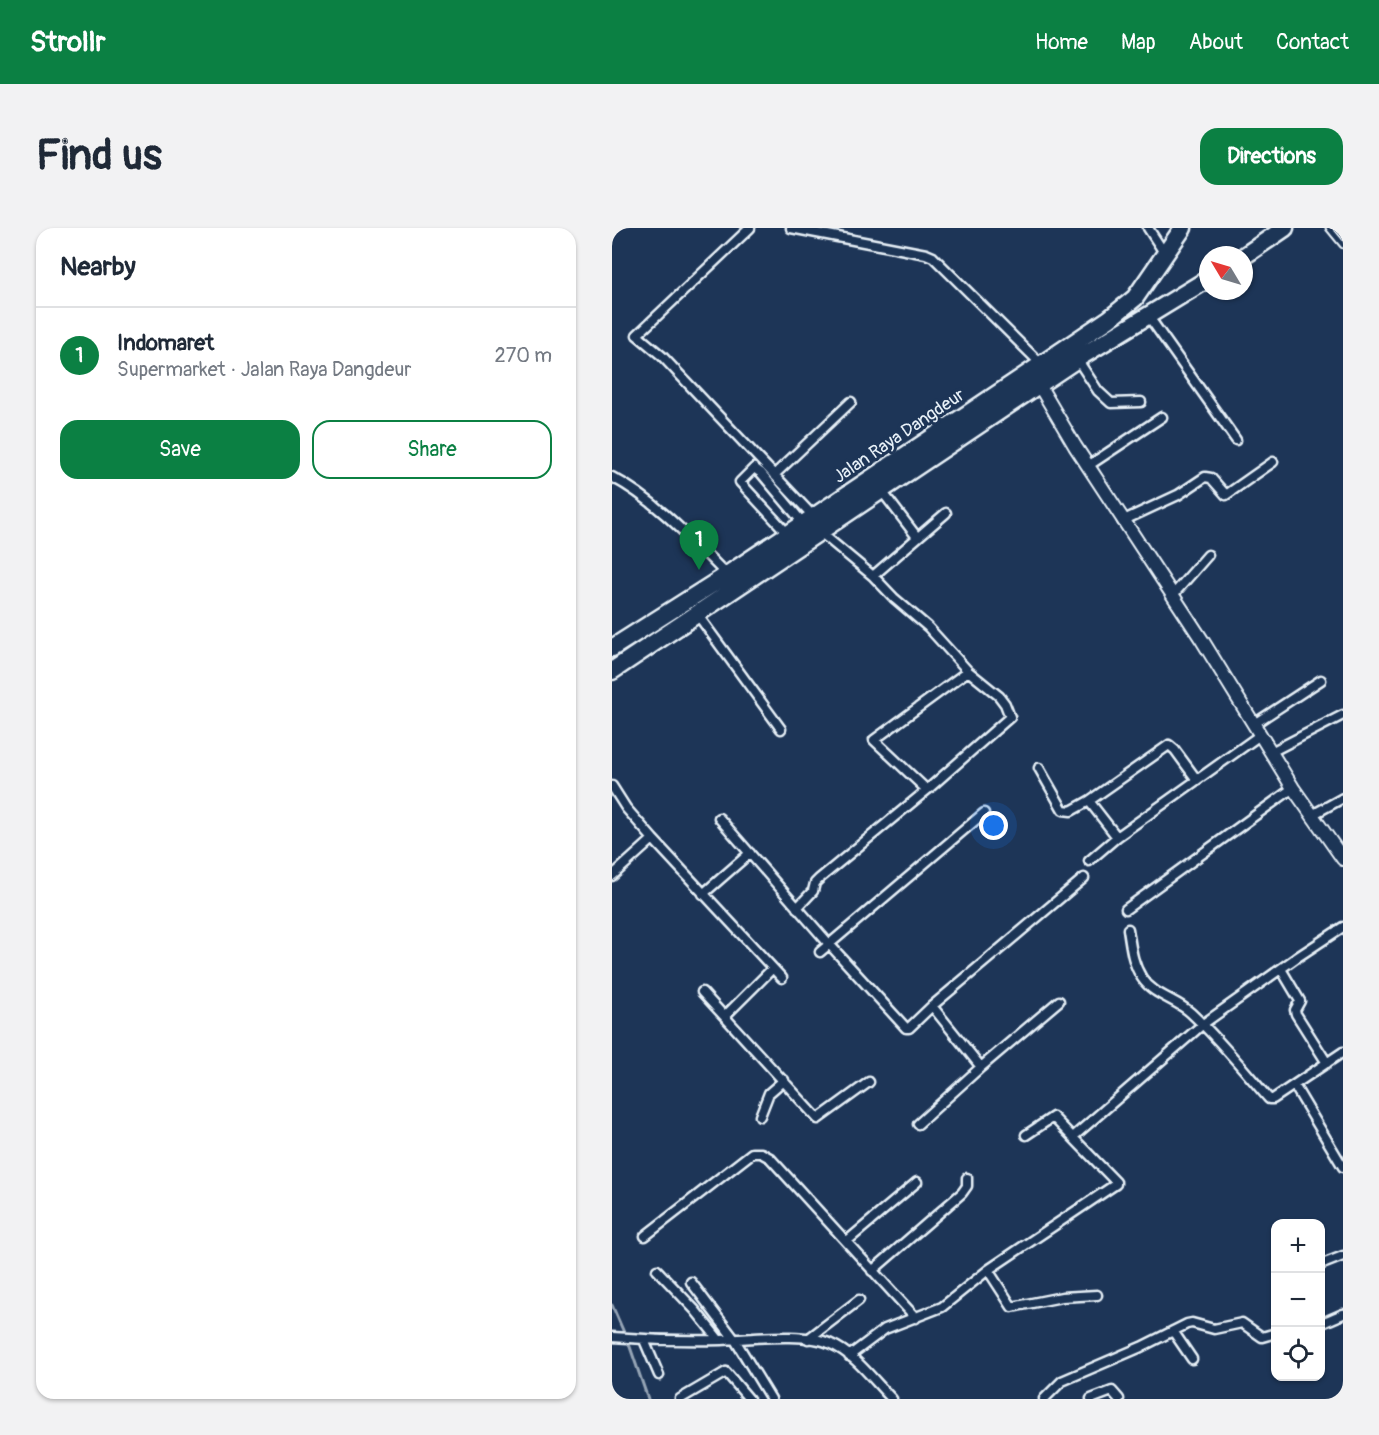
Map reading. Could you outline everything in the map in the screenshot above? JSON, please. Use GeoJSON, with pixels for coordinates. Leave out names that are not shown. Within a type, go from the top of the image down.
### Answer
{"type":"FeatureCollection","features":[{"type":"Feature","properties":{"kind":"highway","name":"Jalan Raya Dangdeur"},"geometry":{"type":"LineString","coordinates":[[612,671],[697,614],[812,524],[1109,319],[1135,298],[1183,228]]}},
{"type":"Feature","properties":{"kind":"highway"},"geometry":{"type":"LineString","coordinates":[[1253,250],[1279,231]]}},
{"type":"Feature","properties":{"kind":"highway","name":"Jalan Raya Dangdeur"},"geometry":{"type":"LineString","coordinates":[[612,648],[788,534],[881,490],[1077,359],[1199,285]]}},
{"type":"Feature","properties":{"kind":"street"},"geometry":{"type":"LineString","coordinates":[[750,228],[637,335],[662,356],[774,475],[812,524]]}},
{"type":"Feature","properties":{"kind":"street"},"geometry":{"type":"LineString","coordinates":[[791,228],[933,257],[1041,364]]}},
{"type":"Feature","properties":{"kind":"street"},"geometry":{"type":"LineString","coordinates":[[1148,228],[1165,254]]}},
{"type":"Feature","properties":{"kind":"street"},"geometry":{"type":"LineString","coordinates":[[1149,317],[1236,440]]}},
{"type":"Feature","properties":{"kind":"street"},"geometry":{"type":"LineString","coordinates":[[1077,359],[1098,391],[1111,403],[1141,402]]}},
{"type":"Feature","properties":{"kind":"street"},"geometry":{"type":"LineString","coordinates":[[1039,385],[1122,521],[1202,640],[1293,788],[1343,859]]}},
{"type":"Feature","properties":{"kind":"street"},"geometry":{"type":"LineString","coordinates":[[774,475],[850,402]]}},
{"type":"Feature","properties":{"kind":"street"},"geometry":{"type":"LineString","coordinates":[[1088,466],[1162,417]]}},
{"type":"Feature","properties":{"kind":"street"},"geometry":{"type":"LineString","coordinates":[[1122,521],[1171,498],[1205,477],[1214,480],[1226,495],[1273,462]]}},
{"type":"Feature","properties":{"kind":"street"},"geometry":{"type":"LineString","coordinates":[[788,534],[740,482],[754,468],[812,524],[928,627],[968,671],[999,696],[1010,717],[927,790],[819,879],[813,891],[797,908]]}},
{"type":"Feature","properties":{"kind":"street"},"geometry":{"type":"LineString","coordinates":[[612,477],[645,499],[688,535],[727,575]]}},
{"type":"Feature","properties":{"kind":"street"},"geometry":{"type":"LineString","coordinates":[[881,490],[917,537]]}},
{"type":"Feature","properties":{"kind":"street"},"geometry":{"type":"LineString","coordinates":[[873,576],[946,513]]}},
{"type":"Feature","properties":{"kind":"street"},"geometry":{"type":"LineString","coordinates":[[1172,596],[1209,555]]}},
{"type":"Feature","properties":{"kind":"street"},"geometry":{"type":"LineString","coordinates":[[697,614],[781,729]]}},
{"type":"Feature","properties":{"kind":"street"},"geometry":{"type":"LineString","coordinates":[[927,790],[874,740],[968,671]]}},
{"type":"Feature","properties":{"kind":"street"},"geometry":{"type":"LineString","coordinates":[[1089,861],[1117,837],[1197,780],[1257,729],[1321,680]]}},
{"type":"Feature","properties":{"kind":"street"},"geometry":{"type":"LineString","coordinates":[[1272,752],[1343,715]]}},
{"type":"Feature","properties":{"kind":"street"},"geometry":{"type":"LineString","coordinates":[[1039,768],[1063,810],[1071,811],[1169,745],[1197,780]]}},
{"type":"Feature","properties":{"kind":"street"},"geometry":{"type":"LineString","coordinates":[[612,786],[626,808],[653,839],[782,978]]}},
{"type":"Feature","properties":{"kind":"street"},"geometry":{"type":"LineString","coordinates":[[1126,909],[1293,788]]}},
{"type":"Feature","properties":{"kind":"street"},"geometry":{"type":"LineString","coordinates":[[1312,816],[1343,798]]}},
{"type":"Feature","properties":{"kind":"street"},"geometry":{"type":"LineString","coordinates":[[1089,801],[1117,837]]}},
{"type":"Feature","properties":{"kind":"street"},"geometry":{"type":"LineString","coordinates":[[820,952],[984,813]]}},
{"type":"Feature","properties":{"kind":"street"},"geometry":{"type":"LineString","coordinates":[[719,818],[828,944],[906,1028],[909,1028],[1084,878]]}},
{"type":"Feature","properties":{"kind":"street"},"geometry":{"type":"LineString","coordinates":[[612,876],[653,839]]}},
{"type":"Feature","properties":{"kind":"street"},"geometry":{"type":"LineString","coordinates":[[703,894],[750,853]]}},
{"type":"Feature","properties":{"kind":"street"},"geometry":{"type":"LineString","coordinates":[[1073,1137],[1203,1024],[1343,927]]}},
{"type":"Feature","properties":{"kind":"street"},"geometry":{"type":"LineString","coordinates":[[1128,929],[1133,960],[1143,979],[1153,989],[1184,1008],[1203,1024],[1269,1099],[1273,1099],[1343,1052]]}},
{"type":"Feature","properties":{"kind":"street"},"geometry":{"type":"LineString","coordinates":[[725,1016],[772,969]]}},
{"type":"Feature","properties":{"kind":"street"},"geometry":{"type":"LineString","coordinates":[[1281,969],[1300,1001],[1295,1010],[1296,1014],[1327,1062]]}},
{"type":"Feature","properties":{"kind":"street"},"geometry":{"type":"LineString","coordinates":[[702,992],[819,1119],[869,1082]]}},
{"type":"Feature","properties":{"kind":"street"},"geometry":{"type":"LineString","coordinates":[[918,1124],[1059,1001]]}},
{"type":"Feature","properties":{"kind":"street"},"geometry":{"type":"LineString","coordinates":[[932,1006],[981,1068]]}},
{"type":"Feature","properties":{"kind":"street"},"geometry":{"type":"LineString","coordinates":[[760,1116],[769,1093],[784,1080]]}},
{"type":"Feature","properties":{"kind":"street"},"geometry":{"type":"LineString","coordinates":[[1294,1085],[1343,1167]]}},
{"type":"Feature","properties":{"kind":"street"},"geometry":{"type":"LineString","coordinates":[[849,1356],[885,1329],[942,1307],[987,1270],[1116,1184],[1053,1117],[1026,1135]]}},
{"type":"Feature","properties":{"kind":"street"},"geometry":{"type":"LineString","coordinates":[[645,1236],[752,1152],[761,1153],[770,1158],[916,1318]]}},
{"type":"Feature","properties":{"kind":"street"},"geometry":{"type":"LineString","coordinates":[[872,1271],[962,1193],[967,1186],[967,1178]]}},
{"type":"Feature","properties":{"kind":"street"},"geometry":{"type":"LineString","coordinates":[[847,1241],[917,1182]]}},
{"type":"Feature","properties":{"kind":"street"},"geometry":{"type":"LineString","coordinates":[[1325,1263],[1343,1256]]}},
{"type":"Feature","properties":{"kind":"street"},"geometry":{"type":"LineString","coordinates":[[657,1270],[695,1310],[719,1340]]}},
{"type":"Feature","properties":{"kind":"street"},"geometry":{"type":"LineString","coordinates":[[987,1270],[1012,1307],[1062,1297],[1097,1295]]}},
{"type":"Feature","properties":{"kind":"street"},"geometry":{"type":"LineString","coordinates":[[691,1282],[735,1340],[771,1399]]}},
{"type":"Feature","properties":{"kind":"street"},"geometry":{"type":"LineString","coordinates":[[808,1339],[859,1300]]}},
{"type":"Feature","properties":{"kind":"street"},"geometry":{"type":"LineString","coordinates":[[1325,1322],[1343,1314]]}},
{"type":"Feature","properties":{"kind":"street"},"geometry":{"type":"LineString","coordinates":[[1044,1399],[1062,1381],[1190,1323],[1215,1329],[1242,1323],[1262,1337],[1271,1334]]}},
{"type":"Feature","properties":{"kind":"street"},"geometry":{"type":"LineString","coordinates":[[1173,1331],[1192,1359]]}},
{"type":"Feature","properties":{"kind":"street"},"geometry":{"type":"LineString","coordinates":[[612,1337],[644,1340],[808,1339],[834,1345],[849,1356],[892,1399]]}},
{"type":"Feature","properties":{"kind":"street"},"geometry":{"type":"LineString","coordinates":[[644,1340],[659,1375]]}},
{"type":"Feature","properties":{"kind":"street"},"geometry":{"type":"LineString","coordinates":[[680,1399],[726,1372],[749,1399]]}},
{"type":"Feature","properties":{"kind":"street"},"geometry":{"type":"LineString","coordinates":[[1091,1399],[1108,1391],[1112,1391],[1119,1399]]}},
{"type":"Feature","properties":{"kind":"lane"},"geometry":{"type":"LineString","coordinates":[[1329,228],[1343,245]]}},
{"type":"Feature","properties":{"kind":"waterway"},"geometry":{"type":"LineString","coordinates":[[612,1305],[629,1344],[648,1399]]}},
{"type":"Feature","properties":{"kind":"place","name":"Indomaret"},"geometry":{"type":"Point","coordinates":[699,570]}}]}
